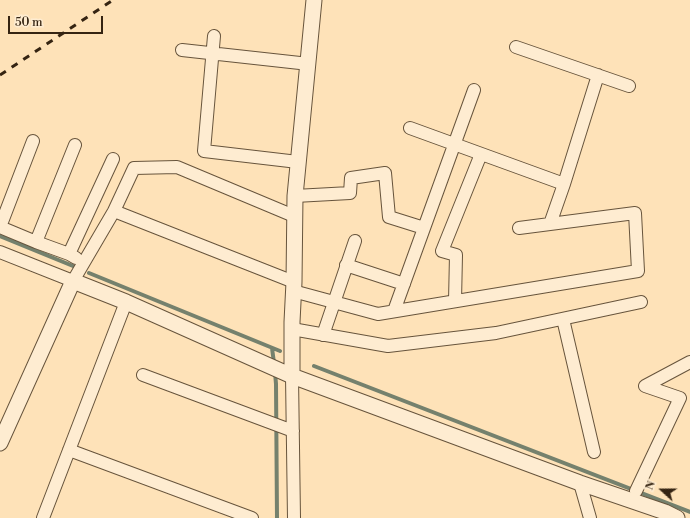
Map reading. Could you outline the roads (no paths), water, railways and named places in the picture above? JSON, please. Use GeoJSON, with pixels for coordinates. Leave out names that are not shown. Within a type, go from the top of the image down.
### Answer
{"type":"FeatureCollection","features":[{"type":"Feature","properties":{"kind":"street"},"geometry":{"type":"LineString","coordinates":[[294,518],[292,329],[294,216],[314,0]]}},
{"type":"Feature","properties":{"kind":"street"},"geometry":{"type":"LineString","coordinates":[[214,36],[204,151],[298,162]]}},
{"type":"Feature","properties":{"kind":"street"},"geometry":{"type":"LineString","coordinates":[[516,47],[629,86]]}},
{"type":"Feature","properties":{"kind":"street"},"geometry":{"type":"LineString","coordinates":[[182,50],[308,64]]}},
{"type":"Feature","properties":{"kind":"street"},"geometry":{"type":"LineString","coordinates":[[550,224],[598,75]]}},
{"type":"Feature","properties":{"kind":"street"},"geometry":{"type":"LineString","coordinates":[[394,311],[474,90]]}},
{"type":"Feature","properties":{"kind":"street"},"geometry":{"type":"LineString","coordinates":[[410,128],[564,184]]}},
{"type":"Feature","properties":{"kind":"street"},"geometry":{"type":"LineString","coordinates":[[34,140],[0,227],[69,254],[84,262]]}},
{"type":"Feature","properties":{"kind":"street"},"geometry":{"type":"LineString","coordinates":[[36,242],[75,145]]}},
{"type":"Feature","properties":{"kind":"street"},"geometry":{"type":"LineString","coordinates":[[455,301],[456,255],[442,251],[481,154]]}},
{"type":"Feature","properties":{"kind":"street"},"geometry":{"type":"LineString","coordinates":[[69,254],[113,159]]}},
{"type":"Feature","properties":{"kind":"street"},"geometry":{"type":"LineString","coordinates":[[0,443],[73,281],[114,211],[134,168],[177,167],[294,216]]}},
{"type":"Feature","properties":{"kind":"street"},"geometry":{"type":"LineString","coordinates":[[295,196],[350,193],[351,178],[385,173],[388,217],[424,228]]}},
{"type":"Feature","properties":{"kind":"street"},"geometry":{"type":"LineString","coordinates":[[114,211],[293,287],[334,302],[378,314],[638,271],[635,214],[519,228]]}},
{"type":"Feature","properties":{"kind":"street"},"geometry":{"type":"LineString","coordinates":[[323,335],[354,241]]}},
{"type":"Feature","properties":{"kind":"street"},"geometry":{"type":"LineString","coordinates":[[0,252],[126,302],[292,376],[670,516]]}},
{"type":"Feature","properties":{"kind":"street"},"geometry":{"type":"LineString","coordinates":[[346,265],[404,284]]}},
{"type":"Feature","properties":{"kind":"street"},"geometry":{"type":"LineString","coordinates":[[43,518],[126,302]]}},
{"type":"Feature","properties":{"kind":"street"},"geometry":{"type":"LineString","coordinates":[[292,329],[388,346],[496,333],[641,302]]}},
{"type":"Feature","properties":{"kind":"street"},"geometry":{"type":"LineString","coordinates":[[563,319],[594,452]]}},
{"type":"Feature","properties":{"kind":"street"},"geometry":{"type":"LineString","coordinates":[[636,491],[680,398],[645,386],[690,362]]}},
{"type":"Feature","properties":{"kind":"street"},"geometry":{"type":"LineString","coordinates":[[143,375],[293,431]]}},
{"type":"Feature","properties":{"kind":"street"},"geometry":{"type":"LineString","coordinates":[[69,450],[252,518]]}},
{"type":"Feature","properties":{"kind":"street"},"geometry":{"type":"LineString","coordinates":[[580,483],[590,518]]}},
{"type":"Feature","properties":{"kind":"waterway"},"geometry":{"type":"LineString","coordinates":[[0,236],[73,266]]}},
{"type":"Feature","properties":{"kind":"waterway"},"geometry":{"type":"LineString","coordinates":[[89,273],[280,351]]}},
{"type":"Feature","properties":{"kind":"waterway"},"geometry":{"type":"LineString","coordinates":[[272,348],[274,363]]}},
{"type":"Feature","properties":{"kind":"waterway"},"geometry":{"type":"LineString","coordinates":[[314,366],[690,512]]}},
{"type":"Feature","properties":{"kind":"waterway"},"geometry":{"type":"LineString","coordinates":[[275,372],[277,518]]}},
{"type":"Feature","properties":{"kind":"railway"},"geometry":{"type":"LineString","coordinates":[[0,75],[113,0]]}}]}
